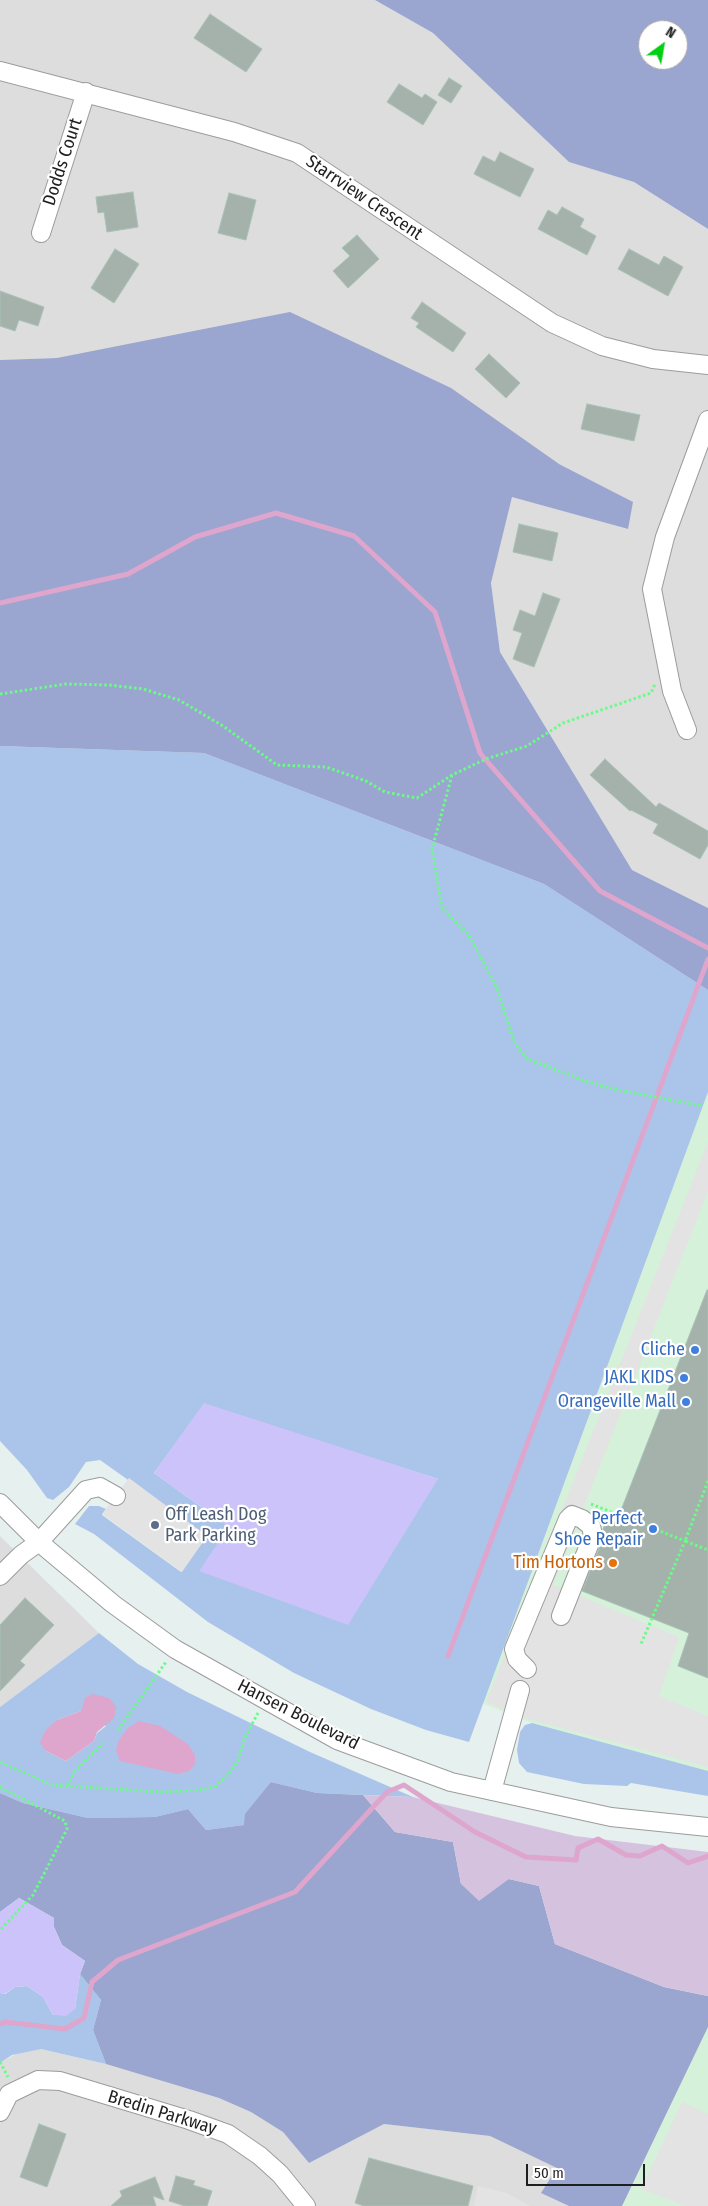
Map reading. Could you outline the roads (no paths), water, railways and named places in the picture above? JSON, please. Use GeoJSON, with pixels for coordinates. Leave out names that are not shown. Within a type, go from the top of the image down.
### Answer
{"type":"FeatureCollection","features":[{"type":"Feature","properties":{"kind":"street","name":"Starrview Crescent"},"geometry":{"type":"LineString","coordinates":[[0,71],[234,132],[297,153],[552,324],[602,346],[653,359],[708,365]]}},
{"type":"Feature","properties":{"kind":"street","name":"Dodds Court"},"geometry":{"type":"LineString","coordinates":[[41,232],[86,92]]}},
{"type":"Feature","properties":{"kind":"street"},"geometry":{"type":"LineString","coordinates":[[687,730],[672,691],[652,589],[666,537],[708,420]]}},
{"type":"Feature","properties":{"kind":"street"},"geometry":{"type":"LineString","coordinates":[[0,1576],[21,1555],[39,1542],[86,1490],[100,1487],[116,1496]]}},
{"type":"Feature","properties":{"kind":"street","name":"Hansen Boulevard"},"geometry":{"type":"LineString","coordinates":[[0,1503],[39,1542],[113,1604],[175,1649],[337,1740],[451,1782],[611,1817],[708,1827]]}},
{"type":"Feature","properties":{"kind":"street"},"geometry":{"type":"LineString","coordinates":[[527,1669],[517,1659],[514,1649],[568,1519],[572,1515],[582,1518],[592,1526],[593,1535],[561,1616]]}},
{"type":"Feature","properties":{"kind":"street"},"geometry":{"type":"LineString","coordinates":[[492,1791],[520,1690]]}},
{"type":"Feature","properties":{"kind":"street","name":"Bredin Parkway"},"geometry":{"type":"LineString","coordinates":[[3,2106],[10,2094],[22,2086],[38,2080],[60,2081],[190,2120],[228,2134],[260,2156],[280,2174],[306,2206]]}},
{"type":"Feature","properties":{"kind":"waterway"},"geometry":{"type":"LineString","coordinates":[[0,603],[128,574],[195,537],[276,513],[354,536],[435,612],[480,753],[485,759],[600,891],[708,948]]}},
{"type":"Feature","properties":{"kind":"waterway"},"geometry":{"type":"LineString","coordinates":[[448,1656],[708,959]]}},
{"type":"Feature","properties":{"kind":"waterway"},"geometry":{"type":"LineString","coordinates":[[0,2024],[5,2022],[65,2029],[84,2018],[92,1982],[118,1960],[295,1892],[387,1792],[404,1785],[475,1832],[526,1857],[576,1860],[578,1848],[598,1839],[626,1855],[640,1856],[662,1846],[688,1863],[708,1856]]}},
{"type":"Feature","properties":{"kind":"place","name":"Cliche"},"geometry":{"type":"Point","coordinates":[695,1350]}},
{"type":"Feature","properties":{"kind":"place","name":"JAKL KIDS"},"geometry":{"type":"Point","coordinates":[684,1378]}},
{"type":"Feature","properties":{"kind":"place","name":"Orangeville Mall"},"geometry":{"type":"Point","coordinates":[686,1402]}},
{"type":"Feature","properties":{"kind":"place","name":"Off Leash Dog Park Parking"},"geometry":{"type":"Point","coordinates":[155,1525]}},
{"type":"Feature","properties":{"kind":"place","name":"Perfect Shoe Repair"},"geometry":{"type":"Point","coordinates":[653,1529]}},
{"type":"Feature","properties":{"kind":"place","name":"Tim Hortons"},"geometry":{"type":"Point","coordinates":[613,1563]}}]}
